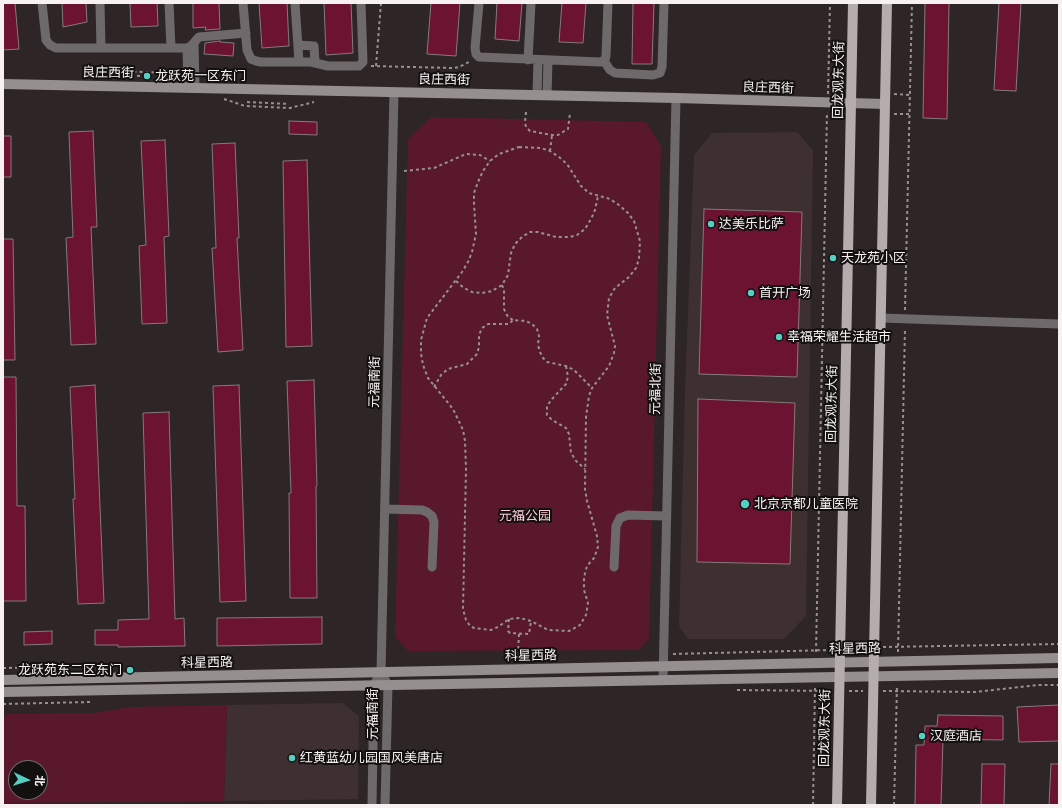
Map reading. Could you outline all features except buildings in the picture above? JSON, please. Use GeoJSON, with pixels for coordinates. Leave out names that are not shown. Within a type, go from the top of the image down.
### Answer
{"type":"FeatureCollection","features":[{"type":"Feature","properties":{"kind":"main road","name":"回龙观东大街"},"geometry":{"type":"LineString","coordinates":[[836,805],[853,3]]}},
{"type":"Feature","properties":{"kind":"main road"},"geometry":{"type":"LineString","coordinates":[[871,805],[887,3]]}},
{"type":"Feature","properties":{"kind":"street"},"geometry":{"type":"LineString","coordinates":[[42,3],[45,36],[50,46],[59,48],[171,48],[190,45],[198,37],[202,36],[246,33]]}},
{"type":"Feature","properties":{"kind":"street"},"geometry":{"type":"LineString","coordinates":[[100,3],[101,48]]}},
{"type":"Feature","properties":{"kind":"street"},"geometry":{"type":"LineString","coordinates":[[169,3],[171,48]]}},
{"type":"Feature","properties":{"kind":"street"},"geometry":{"type":"LineString","coordinates":[[243,3],[248,53],[253,60],[261,62],[315,62],[328,66],[361,65],[363,60],[361,3]]}},
{"type":"Feature","properties":{"kind":"street"},"geometry":{"type":"LineString","coordinates":[[295,3],[299,62]]}},
{"type":"Feature","properties":{"kind":"street"},"geometry":{"type":"LineString","coordinates":[[479,3],[475,48],[476,54],[479,57],[528,60],[604,61]]}},
{"type":"Feature","properties":{"kind":"street"},"geometry":{"type":"LineString","coordinates":[[528,60],[531,3]]}},
{"type":"Feature","properties":{"kind":"street"},"geometry":{"type":"LineString","coordinates":[[604,61],[606,56],[608,3]]}},
{"type":"Feature","properties":{"kind":"street"},"geometry":{"type":"LineString","coordinates":[[604,61],[610,70],[615,73],[653,75],[660,73],[662,67],[664,3]]}},
{"type":"Feature","properties":{"kind":"street"},"geometry":{"type":"LineString","coordinates":[[190,45],[191,88]]}},
{"type":"Feature","properties":{"kind":"street"},"geometry":{"type":"LineString","coordinates":[[298,45],[314,46],[315,62]]}},
{"type":"Feature","properties":{"kind":"street"},"geometry":{"type":"LineString","coordinates":[[538,60],[542,95]]}},
{"type":"Feature","properties":{"kind":"street"},"geometry":{"type":"LineString","coordinates":[[542,95],[548,60]]}},
{"type":"Feature","properties":{"kind":"street","name":"良庄西街"},"geometry":{"type":"LineString","coordinates":[[3,84],[676,98],[885,104]]}},
{"type":"Feature","properties":{"kind":"street","name":"元福南街"},"geometry":{"type":"LineString","coordinates":[[372,805],[374,685],[381,672],[394,92]]}},
{"type":"Feature","properties":{"kind":"street","name":"元福北街"},"geometry":{"type":"LineString","coordinates":[[663,680],[676,98]]}},
{"type":"Feature","properties":{"kind":"street"},"geometry":{"type":"LineString","coordinates":[[881,318],[1059,324]]}},
{"type":"Feature","properties":{"kind":"street"},"geometry":{"type":"LineString","coordinates":[[384,509],[422,510],[432,516],[434,522],[432,567]]}},
{"type":"Feature","properties":{"kind":"street"},"geometry":{"type":"LineString","coordinates":[[614,567],[616,526],[620,518],[628,515],[666,516]]}},
{"type":"Feature","properties":{"kind":"street","name":"科星西路"},"geometry":{"type":"LineString","coordinates":[[3,680],[1059,658]]}},
{"type":"Feature","properties":{"kind":"street","name":"元福南街"},"geometry":{"type":"LineString","coordinates":[[381,672],[388,685],[385,805]]}},
{"type":"Feature","properties":{"kind":"street","name":"科星西路"},"geometry":{"type":"LineString","coordinates":[[3,692],[1059,673]]}},
{"type":"Feature","properties":{"kind":"path"},"geometry":{"type":"LineString","coordinates":[[376,66],[381,3]]}},
{"type":"Feature","properties":{"kind":"path"},"geometry":{"type":"LineString","coordinates":[[828,75],[830,3]]}},
{"type":"Feature","properties":{"kind":"path"},"geometry":{"type":"LineString","coordinates":[[898,626],[912,3]]}},
{"type":"Feature","properties":{"kind":"path"},"geometry":{"type":"LineString","coordinates":[[361,65],[456,68],[479,57]]}},
{"type":"Feature","properties":{"kind":"path"},"geometry":{"type":"LineString","coordinates":[[247,102],[289,104]]}},
{"type":"Feature","properties":{"kind":"path"},"geometry":{"type":"LineString","coordinates":[[526,112],[526,127],[530,131],[552,135],[558,135],[568,129],[570,113]]}},
{"type":"Feature","properties":{"kind":"path"},"geometry":{"type":"LineString","coordinates":[[550,151],[552,135]]}},
{"type":"Feature","properties":{"kind":"path"},"geometry":{"type":"LineString","coordinates":[[816,625],[827,135]]}},
{"type":"Feature","properties":{"kind":"path"},"geometry":{"type":"LineString","coordinates":[[519,147],[541,148],[550,151],[568,164],[581,186],[589,193],[610,199],[628,213],[634,221],[638,232],[640,241],[639,260],[636,268],[629,277],[615,288],[610,298],[607,315],[613,339],[614,353],[609,366],[592,388],[587,406],[585,469],[586,495],[596,530],[598,547],[594,558],[587,566],[584,577],[584,590],[588,603],[586,615],[580,625],[569,631],[548,630],[531,621],[516,618],[509,619],[494,629],[482,630],[470,626],[464,617],[463,609],[466,469],[465,441],[458,418],[447,401],[428,378],[421,353],[421,340],[427,318],[456,281],[468,262],[475,243],[476,225],[474,215],[474,194],[483,171],[490,161],[499,154],[519,147]]}},
{"type":"Feature","properties":{"kind":"path"},"geometry":{"type":"LineString","coordinates":[[404,171],[434,168],[466,154],[480,156],[490,161]]}},
{"type":"Feature","properties":{"kind":"path"},"geometry":{"type":"LineString","coordinates":[[456,281],[464,288],[472,292],[482,293],[492,291],[502,285],[508,275],[513,248],[522,237],[530,232],[538,232],[556,237],[570,237],[577,235],[585,229],[591,220],[598,196]]}},
{"type":"Feature","properties":{"kind":"path"},"geometry":{"type":"LineString","coordinates":[[502,285],[504,290],[504,309],[508,317],[514,320],[526,321],[537,329],[539,336],[538,345],[543,358],[547,362],[566,366],[574,370],[592,388]]}},
{"type":"Feature","properties":{"kind":"path"},"geometry":{"type":"LineString","coordinates":[[434,387],[441,375],[448,369],[467,364],[477,354],[479,347],[479,335],[482,328],[488,324],[509,324],[514,320]]}},
{"type":"Feature","properties":{"kind":"path"},"geometry":{"type":"LineString","coordinates":[[566,366],[568,377],[566,384],[549,402],[547,406],[547,415],[552,420],[566,428],[569,434],[571,453],[576,461],[585,469]]}},
{"type":"Feature","properties":{"kind":"path"},"geometry":{"type":"LineString","coordinates":[[509,619],[509,632],[519,633],[530,633],[531,621]]}},
{"type":"Feature","properties":{"kind":"path"},"geometry":{"type":"LineString","coordinates":[[518,655],[519,633]]}},
{"type":"Feature","properties":{"kind":"path"},"geometry":{"type":"LineString","coordinates":[[905,647],[1059,644]]}},
{"type":"Feature","properties":{"kind":"path"},"geometry":{"type":"LineString","coordinates":[[797,690],[975,692],[1038,685],[1059,685]]}},
{"type":"Feature","properties":{"kind":"path"},"geometry":{"type":"LineString","coordinates":[[813,805],[815,712]]}},
{"type":"Feature","properties":{"kind":"path"},"geometry":{"type":"LineString","coordinates":[[894,805],[896,712]]}},
{"type":"Feature","properties":{"kind":"shaded area"},"geometry":{"type":"Polygon","coordinates":[[[797,132],[813,150],[806,616],[784,639],[688,639],[679,626],[685,391],[694,155],[712,133],[797,132]]]}},
{"type":"Feature","properties":{"kind":"shaded area","name":"红黄蓝幼儿园国风美唐店"},"geometry":{"type":"Polygon","coordinates":[[[343,703],[359,716],[358,799],[224,801],[227,705],[343,703]]]}},
{"type":"Feature","properties":{"kind":"green space","name":"元福公园"},"geometry":{"type":"Polygon","coordinates":[[[431,117],[646,122],[661,146],[649,639],[639,650],[408,651],[395,637],[408,139],[431,117]]]}},
{"type":"Feature","properties":{"kind":"green space"},"geometry":{"type":"Polygon","coordinates":[[[227,705],[224,801],[3,803],[3,720],[6,714],[94,713],[132,707],[227,705]]]}},
{"type":"Feature","properties":{"kind":"place","name":"龙跃苑一区东门"},"geometry":{"type":"Point","coordinates":[147,76]}},
{"type":"Feature","properties":{"kind":"place","name":"达美乐比萨"},"geometry":{"type":"Point","coordinates":[711,224]}},
{"type":"Feature","properties":{"kind":"place","name":"天龙苑小区"},"geometry":{"type":"Point","coordinates":[833,258]}},
{"type":"Feature","properties":{"kind":"place","name":"首开广场"},"geometry":{"type":"Point","coordinates":[751,293]}},
{"type":"Feature","properties":{"kind":"place","name":"幸福荣耀生活超市"},"geometry":{"type":"Point","coordinates":[779,337]}},
{"type":"Feature","properties":{"kind":"place","name":"北京京都儿童医院"},"geometry":{"type":"Point","coordinates":[745,504]}},
{"type":"Feature","properties":{"kind":"place","name":"龙跃苑东二区东门"},"geometry":{"type":"Point","coordinates":[130,670]}},
{"type":"Feature","properties":{"kind":"place","name":"汉庭酒店"},"geometry":{"type":"Point","coordinates":[922,736]}},
{"type":"Feature","properties":{"kind":"place","name":"红黄蓝幼儿园国风美唐店"},"geometry":{"type":"Point","coordinates":[292,758]}}]}
